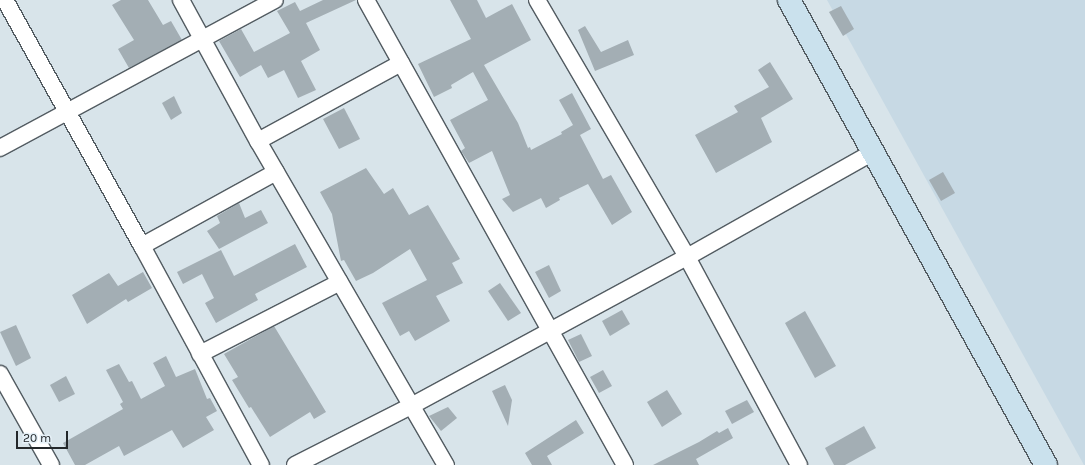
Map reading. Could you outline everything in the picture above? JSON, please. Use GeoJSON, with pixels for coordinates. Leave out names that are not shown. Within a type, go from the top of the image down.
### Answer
{"type":"FeatureCollection","features":[{"type":"Feature","properties":{"kind":"street"},"geometry":{"type":"LineString","coordinates":[[5,0],[142,246],[261,465]]}},
{"type":"Feature","properties":{"kind":"street"},"geometry":{"type":"LineString","coordinates":[[181,0],[258,141],[413,405],[446,465]]}},
{"type":"Feature","properties":{"kind":"street"},"geometry":{"type":"LineString","coordinates":[[0,148],[204,40],[275,0]]}},
{"type":"Feature","properties":{"kind":"street"},"geometry":{"type":"LineString","coordinates":[[366,0],[625,465]]}},
{"type":"Feature","properties":{"kind":"street"},"geometry":{"type":"LineString","coordinates":[[537,0],[687,257],[799,465]]}},
{"type":"Feature","properties":{"kind":"street"},"geometry":{"type":"LineString","coordinates":[[789,0],[1046,465]]}},
{"type":"Feature","properties":{"kind":"street"},"geometry":{"type":"LineString","coordinates":[[258,141],[401,63]]}},
{"type":"Feature","properties":{"kind":"street"},"geometry":{"type":"LineString","coordinates":[[295,465],[413,405],[687,257],[873,152]]}},
{"type":"Feature","properties":{"kind":"street"},"geometry":{"type":"LineString","coordinates":[[142,246],[276,172]]}},
{"type":"Feature","properties":{"kind":"street"},"geometry":{"type":"LineString","coordinates":[[200,354],[340,282]]}},
{"type":"Feature","properties":{"kind":"street"},"geometry":{"type":"LineString","coordinates":[[0,374],[51,465]]}},
{"type":"Feature","properties":{"kind":"shaded area"},"geometry":{"type":"Polygon","coordinates":[[[827,0],[1085,0],[1085,465],[1084,465],[827,0]]]}},
{"type":"Feature","properties":{"kind":"building"},"geometry":{"type":"Polygon","coordinates":[[[121,0],[148,0],[163,25],[171,21],[182,40],[129,68],[118,49],[134,40],[112,5],[121,0]]]}},
{"type":"Feature","properties":{"kind":"building"},"geometry":{"type":"Polygon","coordinates":[[[323,0],[356,0],[306,23],[320,50],[301,61],[316,90],[298,98],[284,70],[268,78],[261,65],[240,77],[219,41],[241,29],[254,52],[290,33],[277,11],[295,2],[300,11],[323,0]]]}},
{"type":"Feature","properties":{"kind":"building"},"geometry":{"type":"Polygon","coordinates":[[[450,0],[477,0],[486,18],[512,4],[531,40],[484,65],[518,123],[528,148],[530,147],[531,150],[562,134],[561,132],[573,125],[559,100],[572,93],[591,129],[580,135],[603,179],[611,175],[632,212],[612,225],[588,184],[559,198],[560,200],[546,208],[541,198],[513,212],[502,199],[510,195],[492,151],[469,163],[461,151],[465,148],[450,120],[488,100],[473,72],[451,85],[452,88],[434,97],[418,64],[471,39],[450,0]]]}},
{"type":"Feature","properties":{"kind":"building"},"geometry":{"type":"Polygon","coordinates":[[[841,6],[854,29],[843,36],[829,12],[841,6]]]}},
{"type":"Feature","properties":{"kind":"building"},"geometry":{"type":"Polygon","coordinates":[[[585,26],[601,52],[628,40],[634,55],[595,71],[578,30],[585,26]]]}},
{"type":"Feature","properties":{"kind":"building"},"geometry":{"type":"Polygon","coordinates":[[[770,62],[793,99],[761,118],[772,142],[716,173],[695,135],[738,112],[734,106],[769,87],[758,70],[770,62]]]}},
{"type":"Feature","properties":{"kind":"building"},"geometry":{"type":"Polygon","coordinates":[[[174,96],[182,113],[171,120],[162,103],[174,96]]]}},
{"type":"Feature","properties":{"kind":"building"},"geometry":{"type":"Polygon","coordinates":[[[344,108],[360,139],[339,149],[323,119],[344,108]]]}},
{"type":"Feature","properties":{"kind":"building"},"geometry":{"type":"Polygon","coordinates":[[[366,168],[384,194],[393,188],[409,215],[428,205],[460,259],[452,263],[463,283],[436,296],[450,321],[415,341],[409,331],[400,336],[382,303],[427,280],[410,249],[373,273],[356,281],[344,260],[341,261],[332,214],[320,192],[366,168]]]}},
{"type":"Feature","properties":{"kind":"building"},"geometry":{"type":"Polygon","coordinates":[[[943,172],[955,193],[941,201],[929,180],[943,172]]]}},
{"type":"Feature","properties":{"kind":"building"},"geometry":{"type":"Polygon","coordinates":[[[239,203],[245,218],[261,210],[268,223],[219,249],[207,231],[220,223],[217,216],[239,203]]]}},
{"type":"Feature","properties":{"kind":"building"},"geometry":{"type":"Polygon","coordinates":[[[295,244],[307,267],[255,294],[258,300],[216,323],[205,303],[214,298],[202,274],[183,284],[177,272],[221,250],[234,276],[295,244]]]}},
{"type":"Feature","properties":{"kind":"building"},"geometry":{"type":"Polygon","coordinates":[[[549,265],[561,291],[549,298],[535,272],[549,265]]]}},
{"type":"Feature","properties":{"kind":"building"},"geometry":{"type":"Polygon","coordinates":[[[143,272],[152,288],[128,302],[126,299],[87,324],[72,295],[109,273],[118,286],[143,272]]]}},
{"type":"Feature","properties":{"kind":"building"},"geometry":{"type":"Polygon","coordinates":[[[500,283],[521,313],[508,321],[488,291],[500,283]]]}},
{"type":"Feature","properties":{"kind":"building"},"geometry":{"type":"Polygon","coordinates":[[[622,310],[630,324],[610,336],[602,321],[622,310]]]}},
{"type":"Feature","properties":{"kind":"building"},"geometry":{"type":"Polygon","coordinates":[[[805,311],[836,366],[815,378],[785,323],[805,311]]]}},
{"type":"Feature","properties":{"kind":"building"},"geometry":{"type":"Polygon","coordinates":[[[16,325],[31,358],[16,366],[0,332],[16,325]]]}},
{"type":"Feature","properties":{"kind":"building"},"geometry":{"type":"Polygon","coordinates":[[[274,326],[326,412],[314,419],[310,412],[270,437],[251,407],[249,408],[232,380],[238,377],[224,354],[274,326]]]}},
{"type":"Feature","properties":{"kind":"building"},"geometry":{"type":"Polygon","coordinates":[[[581,334],[592,356],[579,362],[568,340],[581,334]]]}},
{"type":"Feature","properties":{"kind":"building"},"geometry":{"type":"Polygon","coordinates":[[[166,356],[176,377],[195,369],[207,399],[210,398],[217,411],[206,417],[214,430],[183,448],[172,430],[124,456],[119,446],[85,465],[75,465],[63,443],[123,409],[120,404],[123,402],[106,370],[119,364],[129,382],[132,381],[141,399],[165,386],[153,363],[166,356]]]}},
{"type":"Feature","properties":{"kind":"building"},"geometry":{"type":"Polygon","coordinates":[[[603,370],[612,386],[599,393],[590,377],[603,370]]]}},
{"type":"Feature","properties":{"kind":"building"},"geometry":{"type":"Polygon","coordinates":[[[66,376],[75,394],[59,402],[50,385],[66,376]]]}},
{"type":"Feature","properties":{"kind":"building"},"geometry":{"type":"Polygon","coordinates":[[[505,385],[512,400],[508,426],[492,391],[505,385]]]}},
{"type":"Feature","properties":{"kind":"building"},"geometry":{"type":"Polygon","coordinates":[[[667,390],[682,414],[662,427],[647,402],[667,390]]]}},
{"type":"Feature","properties":{"kind":"building"},"geometry":{"type":"Polygon","coordinates":[[[747,400],[754,412],[732,424],[725,411],[747,400]]]}},
{"type":"Feature","properties":{"kind":"building"},"geometry":{"type":"Polygon","coordinates":[[[448,407],[457,418],[441,431],[429,416],[448,407]]]}},
{"type":"Feature","properties":{"kind":"building"},"geometry":{"type":"Polygon","coordinates":[[[576,420],[584,433],[547,456],[552,465],[532,465],[525,453],[576,420]]]}},
{"type":"Feature","properties":{"kind":"building"},"geometry":{"type":"Polygon","coordinates":[[[864,426],[876,448],[845,465],[834,465],[825,448],[864,426]]]}},
{"type":"Feature","properties":{"kind":"building"},"geometry":{"type":"Polygon","coordinates":[[[728,428],[733,438],[696,459],[699,465],[653,465],[699,442],[717,431],[719,433],[728,428]]]}}]}
